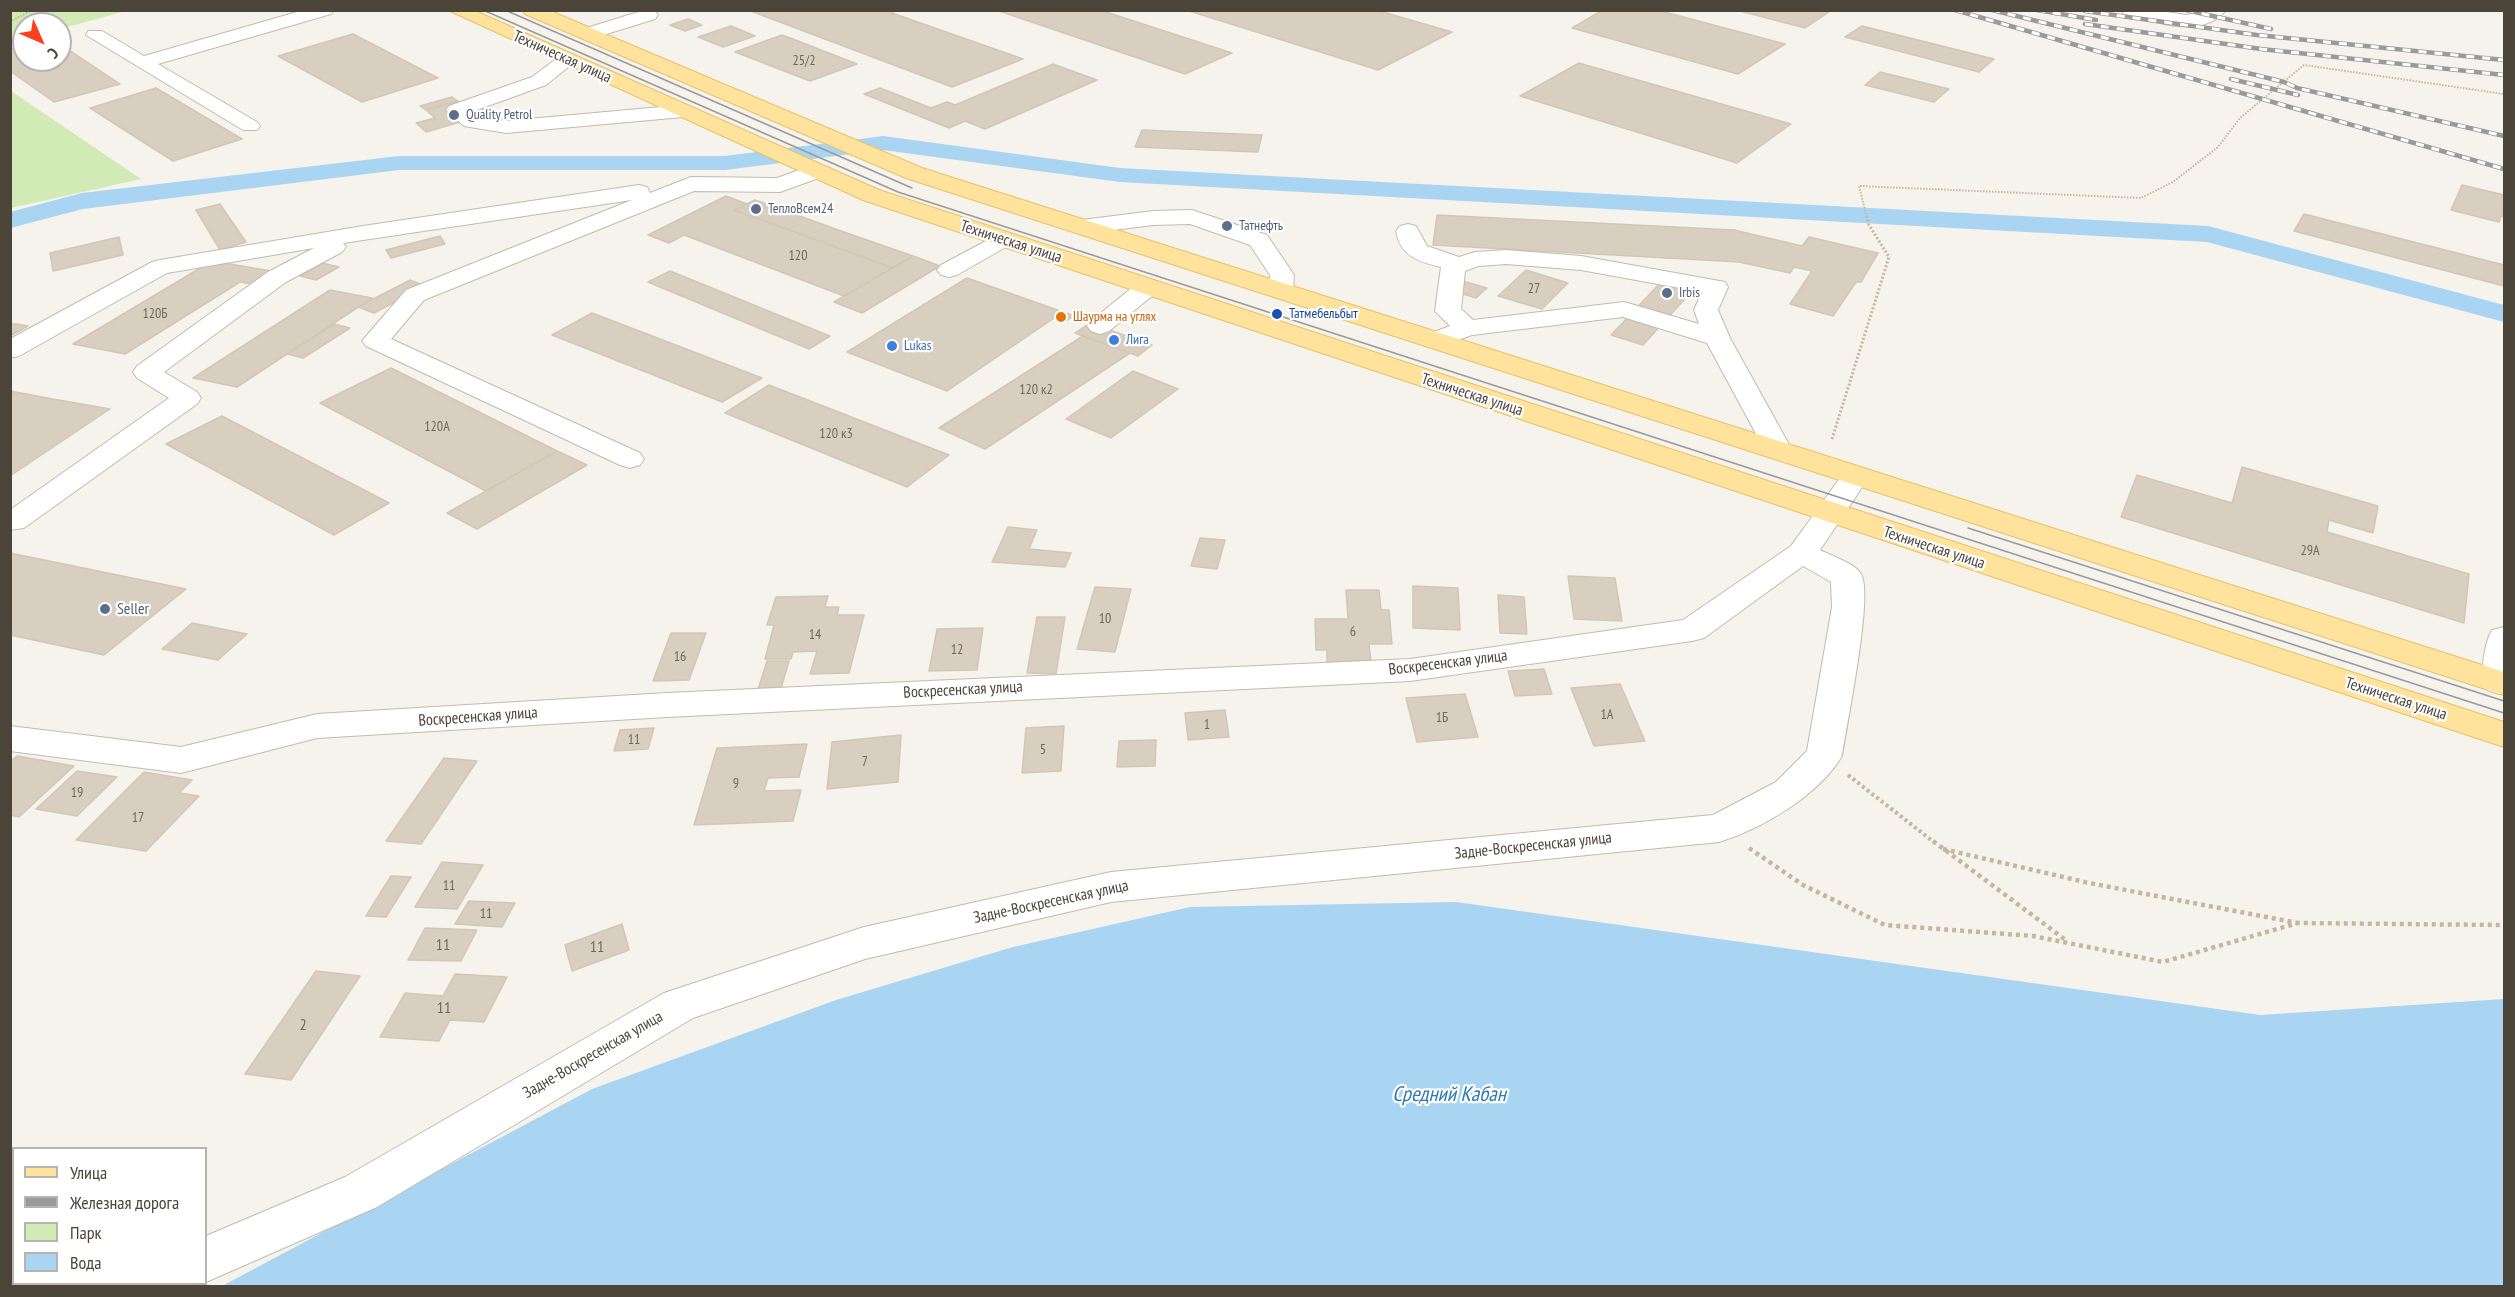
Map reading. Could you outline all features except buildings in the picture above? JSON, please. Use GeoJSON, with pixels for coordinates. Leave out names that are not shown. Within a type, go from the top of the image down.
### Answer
{"type":"FeatureCollection","features":[{"type":"Feature","properties":{"kind":"main road","name":"Техническая улица"},"geometry":{"type":"LineString","coordinates":[[458,10],[871,195],[2505,735]]}},
{"type":"Feature","properties":{"kind":"main road","name":"Техническая улица"},"geometry":{"type":"LineString","coordinates":[[531,10],[914,173],[2502,683]]}},
{"type":"Feature","properties":{"kind":"main road"},"geometry":{"type":"LineString","coordinates":[[542,48],[587,34]]}},
{"type":"Feature","properties":{"kind":"street"},"geometry":{"type":"LineString","coordinates":[[143,62],[325,10]]}},
{"type":"Feature","properties":{"kind":"street"},"geometry":{"type":"LineString","coordinates":[[2130,10],[2157,17],[2199,21],[2211,17],[2217,10]]}},
{"type":"Feature","properties":{"kind":"street"},"geometry":{"type":"LineString","coordinates":[[587,34],[649,15]]}},
{"type":"Feature","properties":{"kind":"street"},"geometry":{"type":"LineString","coordinates":[[95,35],[250,126]]}},
{"type":"Feature","properties":{"kind":"street"},"geometry":{"type":"LineString","coordinates":[[567,60],[539,81],[456,110],[471,122],[506,127],[683,111]]}},
{"type":"Feature","properties":{"kind":"street"},"geometry":{"type":"LineString","coordinates":[[10,350],[160,267],[363,233],[691,184],[729,188],[780,185],[811,169]]}},
{"type":"Feature","properties":{"kind":"street"},"geometry":{"type":"LineString","coordinates":[[630,459],[375,341],[415,295],[691,184]]}},
{"type":"Feature","properties":{"kind":"street"},"geometry":{"type":"LineString","coordinates":[[1082,227],[1153,218],[1192,217],[1259,240],[1282,275],[1281,291]]}},
{"type":"Feature","properties":{"kind":"street"},"geometry":{"type":"LineString","coordinates":[[1408,231],[1408,241],[1417,252],[1458,264]]}},
{"type":"Feature","properties":{"kind":"street"},"geometry":{"type":"LineString","coordinates":[[13,522],[187,398],[146,372],[278,277],[363,233]]}},
{"type":"Feature","properties":{"kind":"street"},"geometry":{"type":"LineString","coordinates":[[949,270],[1003,239]]}},
{"type":"Feature","properties":{"kind":"street"},"geometry":{"type":"LineString","coordinates":[[1467,328],[1448,311],[1454,267],[1466,259],[1541,258],[1716,287],[1706,310],[1717,338],[1778,450]]}},
{"type":"Feature","properties":{"kind":"street"},"geometry":{"type":"LineString","coordinates":[[1092,322],[1140,284]]}},
{"type":"Feature","properties":{"kind":"street"},"geometry":{"type":"LineString","coordinates":[[1435,340],[1467,328],[1624,309],[1717,338]]}},
{"type":"Feature","properties":{"kind":"street","name":"Воскресенская улица"},"geometry":{"type":"LineString","coordinates":[[10,738],[181,760],[317,726],[667,705],[1410,670],[1692,630],[1802,553],[1855,477]]}},
{"type":"Feature","properties":{"kind":"street"},"geometry":{"type":"LineString","coordinates":[[1802,553],[1847,577],[1848,607],[1824,756]]}},
{"type":"Feature","properties":{"kind":"street"},"geometry":{"type":"LineString","coordinates":[[2502,683],[2505,638]]}},
{"type":"Feature","properties":{"kind":"street","name":"Задне-Воскресенская улица"},"geometry":{"type":"LineString","coordinates":[[207,1259],[361,1192],[679,1005],[864,943],[1111,887],[1719,828],[1789,791],[1824,756]]}},
{"type":"Feature","properties":{"kind":"path"},"geometry":{"type":"LineString","coordinates":[[10,22],[32,10]]}},
{"type":"Feature","properties":{"kind":"path"},"geometry":{"type":"LineString","coordinates":[[1829,446],[1889,257],[1869,225],[1859,186],[2141,198],[2173,182],[2218,147],[2240,118],[2304,65],[2505,94]]}},
{"type":"Feature","properties":{"kind":"path"},"geometry":{"type":"LineString","coordinates":[[1824,756],[2069,943]]}},
{"type":"Feature","properties":{"kind":"path"},"geometry":{"type":"LineString","coordinates":[[1719,828],[1803,885],[1885,925],[2033,936],[2163,962],[2298,923]]}},
{"type":"Feature","properties":{"kind":"path"},"geometry":{"type":"LineString","coordinates":[[1943,849],[2089,884],[2298,923],[2505,924]]}},
{"type":"Feature","properties":{"kind":"green space"},"geometry":{"type":"Polygon","coordinates":[[[11,10],[126,10],[72,26],[72,12],[12,12],[11,44],[11,10]]]}},
{"type":"Feature","properties":{"kind":"green space"},"geometry":{"type":"Polygon","coordinates":[[[11,91],[141,179],[11,208],[11,91]]]}},
{"type":"Feature","properties":{"kind":"water","name":"Средний Кабан"},"geometry":{"type":"Polygon","coordinates":[[[1456,902],[2260,1015],[2504,999],[2504,1286],[222,1286],[592,1089],[836,1000],[1013,947],[1190,907],[1456,902]]]}},
{"type":"Feature","properties":{"kind":"waterway"},"geometry":{"type":"LineString","coordinates":[[10,220],[82,201],[399,163],[725,163],[883,143],[1120,175],[2208,234],[2504,314]]}},
{"type":"Feature","properties":{"kind":"tram line"},"geometry":{"type":"LineString","coordinates":[[483,10],[898,192],[2504,713]]}},
{"type":"Feature","properties":{"kind":"tram line"},"geometry":{"type":"LineString","coordinates":[[505,10],[912,188]]}},
{"type":"Feature","properties":{"kind":"tram line"},"geometry":{"type":"LineString","coordinates":[[1968,528],[2504,701]]}},
{"type":"Feature","properties":{"kind":"railway"},"geometry":{"type":"LineString","coordinates":[[1955,10],[2504,169]]}},
{"type":"Feature","properties":{"kind":"railway"},"geometry":{"type":"LineString","coordinates":[[1992,10],[2284,82],[2297,88],[2504,136]]}},
{"type":"Feature","properties":{"kind":"railway"},"geometry":{"type":"LineString","coordinates":[[2037,10],[2096,20]]}},
{"type":"Feature","properties":{"kind":"railway"},"geometry":{"type":"LineString","coordinates":[[2186,10],[2271,29]]}},
{"type":"Feature","properties":{"kind":"railway"},"geometry":{"type":"LineString","coordinates":[[2085,11],[2257,35],[2504,60]]}},
{"type":"Feature","properties":{"kind":"railway"},"geometry":{"type":"LineString","coordinates":[[2085,24],[2261,49],[2504,75]]}},
{"type":"Feature","properties":{"kind":"railway"},"geometry":{"type":"LineString","coordinates":[[2231,79],[2298,95]]}},
{"type":"Feature","properties":{"kind":"place","name":"Quality Petrol"},"geometry":{"type":"Point","coordinates":[454,115]}},
{"type":"Feature","properties":{"kind":"place","name":"ТеплоВсем24"},"geometry":{"type":"Point","coordinates":[756,209]}},
{"type":"Feature","properties":{"kind":"place","name":"Татнефть"},"geometry":{"type":"Point","coordinates":[1227,226]}},
{"type":"Feature","properties":{"kind":"place","name":"Irbis"},"geometry":{"type":"Point","coordinates":[1667,293]}},
{"type":"Feature","properties":{"kind":"place","name":"Татмебельбыт"},"geometry":{"type":"Point","coordinates":[1277,314]}},
{"type":"Feature","properties":{"kind":"place","name":"Шаурма на углях"},"geometry":{"type":"Point","coordinates":[1061,317]}},
{"type":"Feature","properties":{"kind":"place","name":"Лига"},"geometry":{"type":"Point","coordinates":[1114,340]}},
{"type":"Feature","properties":{"kind":"place","name":"Lukas"},"geometry":{"type":"Point","coordinates":[892,346]}},
{"type":"Feature","properties":{"kind":"place","name":"Seller"},"geometry":{"type":"Point","coordinates":[105,609]}}]}
